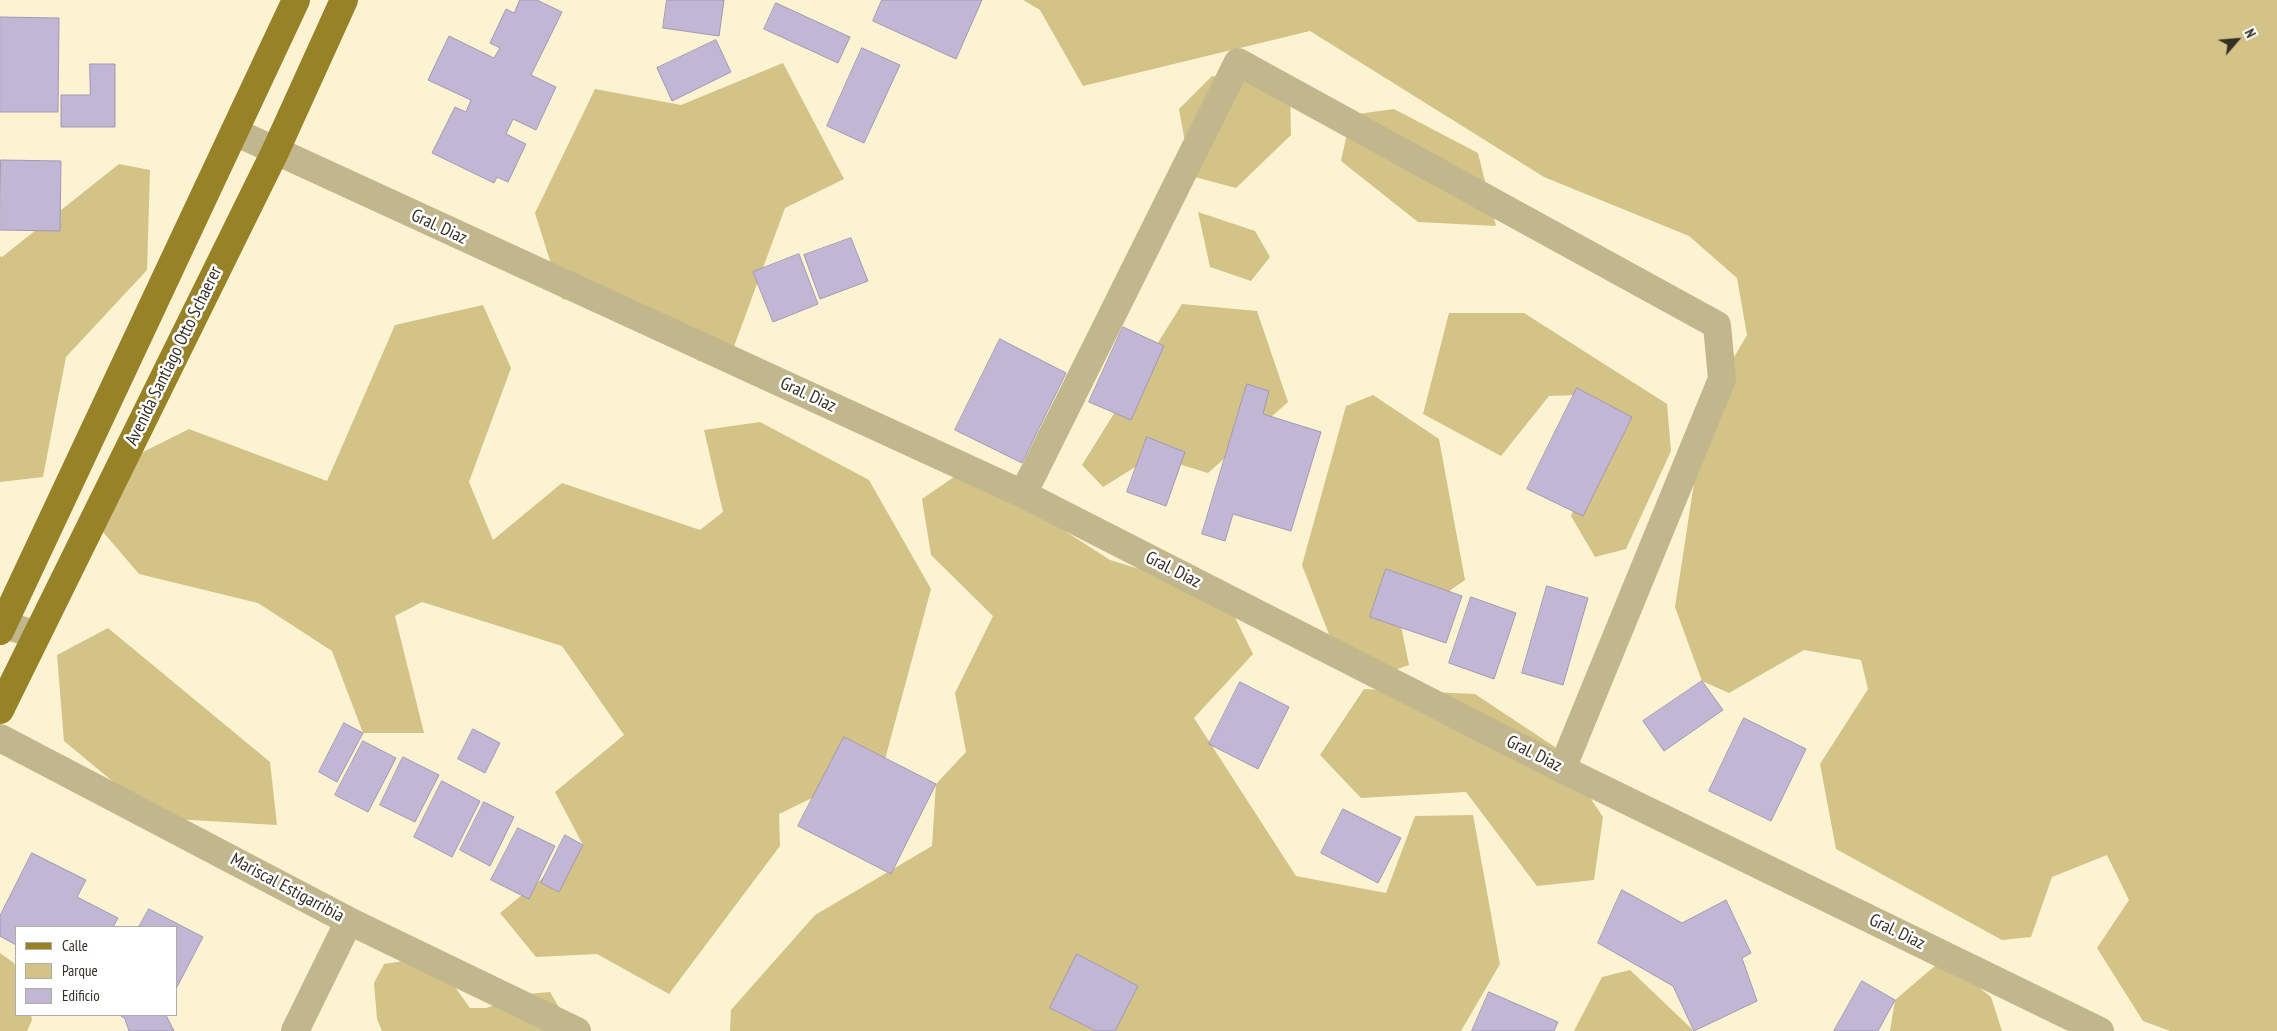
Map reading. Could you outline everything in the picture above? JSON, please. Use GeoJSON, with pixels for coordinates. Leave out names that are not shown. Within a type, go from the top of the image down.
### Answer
{"type":"FeatureCollection","features":[{"type":"Feature","properties":{"kind":"main road"},"geometry":{"type":"LineString","coordinates":[[1,626],[296,0]]}},
{"type":"Feature","properties":{"kind":"main road","name":"Avenida Santiago Otto Schaerer"},"geometry":{"type":"LineString","coordinates":[[0,710],[35,634],[275,152],[344,0]]}},
{"type":"Feature","properties":{"kind":"street"},"geometry":{"type":"LineString","coordinates":[[1023,494],[1238,62],[1717,325],[1722,379],[1562,769]]}},
{"type":"Feature","properties":{"kind":"street","name":"Gral. Diaz"},"geometry":{"type":"LineString","coordinates":[[235,132],[1023,494],[1562,769],[2100,1031]]}},
{"type":"Feature","properties":{"kind":"street"},"geometry":{"type":"LineString","coordinates":[[1,626],[35,634]]}},
{"type":"Feature","properties":{"kind":"street","name":"Mariscal Estigarribia"},"geometry":{"type":"LineString","coordinates":[[0,738],[348,921],[577,1031]]}},
{"type":"Feature","properties":{"kind":"street"},"geometry":{"type":"LineString","coordinates":[[295,1031],[348,921]]}},
{"type":"Feature","properties":{"kind":"green space"},"geometry":{"type":"Polygon","coordinates":[[[1023,0],[2277,0],[2277,1031],[2170,1031],[2143,1021],[2097,948],[2129,900],[2107,855],[2052,877],[2031,937],[2002,940],[1836,849],[1820,764],[1868,689],[1861,660],[1804,650],[1729,693],[1702,681],[1675,607],[1706,405],[1747,335],[1737,278],[1689,236],[1544,177],[1310,31],[1083,86],[1040,10],[1023,0]]]}},
{"type":"Feature","properties":{"kind":"green space"},"geometry":{"type":"Polygon","coordinates":[[[783,63],[844,179],[785,208],[729,360],[698,361],[659,314],[562,299],[535,213],[595,89],[681,105],[783,63]]]}},
{"type":"Feature","properties":{"kind":"green space"},"geometry":{"type":"Polygon","coordinates":[[[1212,76],[1290,86],[1291,135],[1236,188],[1191,176],[1179,109],[1212,76]]]}},
{"type":"Feature","properties":{"kind":"green space"},"geometry":{"type":"Polygon","coordinates":[[[1394,109],[1478,153],[1496,226],[1418,222],[1341,161],[1351,115],[1394,109]]]}},
{"type":"Feature","properties":{"kind":"green space"},"geometry":{"type":"Polygon","coordinates":[[[119,164],[150,170],[147,270],[66,357],[43,477],[0,482],[0,256],[2,257],[119,164]]]}},
{"type":"Feature","properties":{"kind":"green space"},"geometry":{"type":"Polygon","coordinates":[[[1198,212],[1255,231],[1270,257],[1251,281],[1210,267],[1198,212]]]}},
{"type":"Feature","properties":{"kind":"green space"},"geometry":{"type":"Polygon","coordinates":[[[1182,304],[1257,311],[1288,402],[1208,473],[1153,456],[1103,487],[1082,465],[1182,304]]]}},
{"type":"Feature","properties":{"kind":"green space"},"geometry":{"type":"Polygon","coordinates":[[[483,305],[511,368],[469,482],[493,540],[562,483],[700,530],[723,512],[704,430],[760,422],[869,480],[931,589],[884,763],[779,814],[780,846],[669,994],[597,954],[536,957],[500,913],[583,845],[555,792],[624,735],[562,646],[422,602],[395,616],[424,733],[363,733],[332,651],[258,603],[139,574],[103,532],[135,456],[189,429],[327,481],[395,325],[483,305]]]}},
{"type":"Feature","properties":{"kind":"green space"},"geometry":{"type":"Polygon","coordinates":[[[1449,313],[1524,313],[1667,404],[1671,451],[1626,549],[1595,557],[1571,516],[1600,446],[1577,395],[1549,396],[1501,456],[1423,414],[1449,313]]]}},
{"type":"Feature","properties":{"kind":"green space"},"geometry":{"type":"Polygon","coordinates":[[[1373,395],[1439,439],[1465,580],[1435,601],[1391,577],[1409,665],[1378,676],[1330,637],[1302,565],[1346,406],[1373,395]]]}},
{"type":"Feature","properties":{"kind":"green space"},"geometry":{"type":"Polygon","coordinates":[[[967,468],[1110,560],[1224,595],[1253,654],[1194,718],[1296,876],[1386,893],[1415,816],[1473,815],[1500,964],[1461,1031],[730,1031],[731,1010],[815,915],[932,846],[936,784],[966,752],[955,693],[993,616],[931,555],[922,499],[967,468]]]}},
{"type":"Feature","properties":{"kind":"green space"},"geometry":{"type":"Polygon","coordinates":[[[108,628],[270,762],[277,825],[157,818],[64,741],[57,655],[108,628]]]}},
{"type":"Feature","properties":{"kind":"green space"},"geometry":{"type":"Polygon","coordinates":[[[1364,689],[1475,694],[1558,749],[1603,817],[1594,880],[1537,886],[1466,792],[1361,798],[1320,755],[1364,689]]]}},
{"type":"Feature","properties":{"kind":"green space"},"geometry":{"type":"Polygon","coordinates":[[[0,953],[15,966],[15,1016],[31,1016],[32,1020],[27,1031],[0,1031],[0,953]]]}},
{"type":"Feature","properties":{"kind":"green space"},"geometry":{"type":"Polygon","coordinates":[[[1943,959],[1991,997],[2002,1031],[1890,1031],[1895,1000],[1943,959]]]}},
{"type":"Feature","properties":{"kind":"green space"},"geometry":{"type":"Polygon","coordinates":[[[411,960],[455,987],[470,1008],[486,1008],[505,1002],[517,995],[550,992],[564,1016],[567,1031],[382,1031],[377,1019],[374,983],[384,964],[411,960]]]}},
{"type":"Feature","properties":{"kind":"green space"},"geometry":{"type":"Polygon","coordinates":[[[1630,970],[1694,1031],[1574,1031],[1602,977],[1630,970]]]}},
{"type":"Feature","properties":{"kind":"building"},"geometry":{"type":"Polygon","coordinates":[[[520,0],[537,0],[562,12],[531,75],[556,87],[536,130],[513,119],[506,134],[526,144],[508,182],[497,177],[494,183],[432,153],[455,107],[466,112],[471,100],[428,80],[449,36],[494,58],[500,48],[490,43],[506,9],[514,13],[520,0]]]}},
{"type":"Feature","properties":{"kind":"building"},"geometry":{"type":"Polygon","coordinates":[[[667,0],[724,0],[719,36],[663,28],[667,0]]]}},
{"type":"Feature","properties":{"kind":"building"},"geometry":{"type":"Polygon","coordinates":[[[882,0],[982,0],[956,59],[873,21],[882,0]]]}},
{"type":"Feature","properties":{"kind":"building"},"geometry":{"type":"Polygon","coordinates":[[[776,3],[850,37],[838,63],[764,29],[776,3]]]}},
{"type":"Feature","properties":{"kind":"building"},"geometry":{"type":"Polygon","coordinates":[[[0,17],[59,18],[58,112],[0,112],[0,17]]]}},
{"type":"Feature","properties":{"kind":"building"},"geometry":{"type":"Polygon","coordinates":[[[716,40],[731,72],[672,101],[657,68],[716,40]]]}},
{"type":"Feature","properties":{"kind":"building"},"geometry":{"type":"Polygon","coordinates":[[[862,48],[900,65],[864,143],[827,126],[862,48]]]}},
{"type":"Feature","properties":{"kind":"building"},"geometry":{"type":"Polygon","coordinates":[[[90,64],[115,64],[115,127],[61,127],[61,95],[90,95],[90,64]]]}},
{"type":"Feature","properties":{"kind":"building"},"geometry":{"type":"Polygon","coordinates":[[[1,160],[61,161],[60,231],[0,230],[1,160]]]}},
{"type":"Feature","properties":{"kind":"building"},"geometry":{"type":"Polygon","coordinates":[[[851,238],[868,281],[820,299],[804,255],[851,238]]]}},
{"type":"Feature","properties":{"kind":"building"},"geometry":{"type":"Polygon","coordinates":[[[799,254],[818,304],[773,322],[753,272],[799,254]]]}},
{"type":"Feature","properties":{"kind":"building"},"geometry":{"type":"Polygon","coordinates":[[[1123,327],[1164,346],[1131,420],[1089,402],[1123,327]]]}},
{"type":"Feature","properties":{"kind":"building"},"geometry":{"type":"Polygon","coordinates":[[[1000,339],[1066,373],[1022,463],[955,430],[1000,339]]]}},
{"type":"Feature","properties":{"kind":"building"},"geometry":{"type":"Polygon","coordinates":[[[1247,384],[1269,391],[1263,414],[1321,432],[1291,531],[1233,514],[1225,541],[1202,534],[1247,384]]]}},
{"type":"Feature","properties":{"kind":"building"},"geometry":{"type":"Polygon","coordinates":[[[1577,388],[1632,417],[1583,516],[1527,489],[1577,388]]]}},
{"type":"Feature","properties":{"kind":"building"},"geometry":{"type":"Polygon","coordinates":[[[1147,437],[1185,452],[1166,506],[1127,492],[1147,437]]]}},
{"type":"Feature","properties":{"kind":"building"},"geometry":{"type":"Polygon","coordinates":[[[1386,569],[1462,596],[1446,643],[1370,617],[1386,569]]]}},
{"type":"Feature","properties":{"kind":"building"},"geometry":{"type":"Polygon","coordinates":[[[1547,586],[1588,598],[1563,685],[1522,673],[1547,586]]]}},
{"type":"Feature","properties":{"kind":"building"},"geometry":{"type":"Polygon","coordinates":[[[1471,597],[1516,613],[1494,679],[1449,663],[1471,597]]]}},
{"type":"Feature","properties":{"kind":"building"},"geometry":{"type":"Polygon","coordinates":[[[1702,681],[1723,710],[1664,751],[1643,721],[1702,681]]]}},
{"type":"Feature","properties":{"kind":"building"},"geometry":{"type":"Polygon","coordinates":[[[1240,682],[1289,707],[1258,769],[1209,744],[1240,682]]]}},
{"type":"Feature","properties":{"kind":"building"},"geometry":{"type":"Polygon","coordinates":[[[1744,718],[1806,749],[1771,821],[1709,791],[1744,718]]]}},
{"type":"Feature","properties":{"kind":"building"},"geometry":{"type":"Polygon","coordinates":[[[344,723],[363,733],[337,782],[319,772],[344,723]]]}},
{"type":"Feature","properties":{"kind":"building"},"geometry":{"type":"Polygon","coordinates":[[[473,729],[500,743],[485,773],[458,759],[473,729]]]}},
{"type":"Feature","properties":{"kind":"building"},"geometry":{"type":"Polygon","coordinates":[[[844,737],[936,784],[891,874],[798,826],[844,737]]]}},
{"type":"Feature","properties":{"kind":"building"},"geometry":{"type":"Polygon","coordinates":[[[363,741],[396,758],[368,812],[335,795],[363,741]]]}},
{"type":"Feature","properties":{"kind":"building"},"geometry":{"type":"Polygon","coordinates":[[[403,757],[439,775],[415,822],[380,805],[403,757]]]}},
{"type":"Feature","properties":{"kind":"building"},"geometry":{"type":"Polygon","coordinates":[[[442,781],[480,801],[452,857],[414,837],[442,781]]]}},
{"type":"Feature","properties":{"kind":"building"},"geometry":{"type":"Polygon","coordinates":[[[484,802],[514,817],[490,866],[460,850],[484,802]]]}},
{"type":"Feature","properties":{"kind":"building"},"geometry":{"type":"Polygon","coordinates":[[[1343,809],[1401,838],[1378,883],[1321,853],[1343,809]]]}},
{"type":"Feature","properties":{"kind":"building"},"geometry":{"type":"Polygon","coordinates":[[[518,828],[555,846],[529,899],[491,880],[518,828]]]}},
{"type":"Feature","properties":{"kind":"building"},"geometry":{"type":"Polygon","coordinates":[[[565,835],[583,845],[559,892],[541,883],[565,835]]]}},
{"type":"Feature","properties":{"kind":"building"},"geometry":{"type":"Polygon","coordinates":[[[32,853],[86,880],[77,897],[118,918],[114,926],[15,926],[15,944],[0,936],[0,916],[32,853]]]}},
{"type":"Feature","properties":{"kind":"building"},"geometry":{"type":"Polygon","coordinates":[[[1622,890],[1682,923],[1726,900],[1751,953],[1742,958],[1757,1001],[1694,1031],[1673,986],[1598,943],[1622,890]]]}},
{"type":"Feature","properties":{"kind":"building"},"geometry":{"type":"Polygon","coordinates":[[[149,909],[203,937],[178,985],[178,926],[140,926],[149,909]]]}},
{"type":"Feature","properties":{"kind":"building"},"geometry":{"type":"Polygon","coordinates":[[[1077,954],[1138,986],[1115,1031],[1096,1031],[1050,1008],[1077,954]]]}},
{"type":"Feature","properties":{"kind":"building"},"geometry":{"type":"Polygon","coordinates":[[[1862,981],[1895,1000],[1878,1031],[1834,1031],[1862,981]]]}},
{"type":"Feature","properties":{"kind":"building"},"geometry":{"type":"Polygon","coordinates":[[[1489,992],[1558,1022],[1554,1031],[1472,1031],[1489,992]]]}},
{"type":"Feature","properties":{"kind":"building"},"geometry":{"type":"Polygon","coordinates":[[[121,1016],[166,1016],[174,1031],[129,1031],[125,1019],[121,1016]]]}}]}
